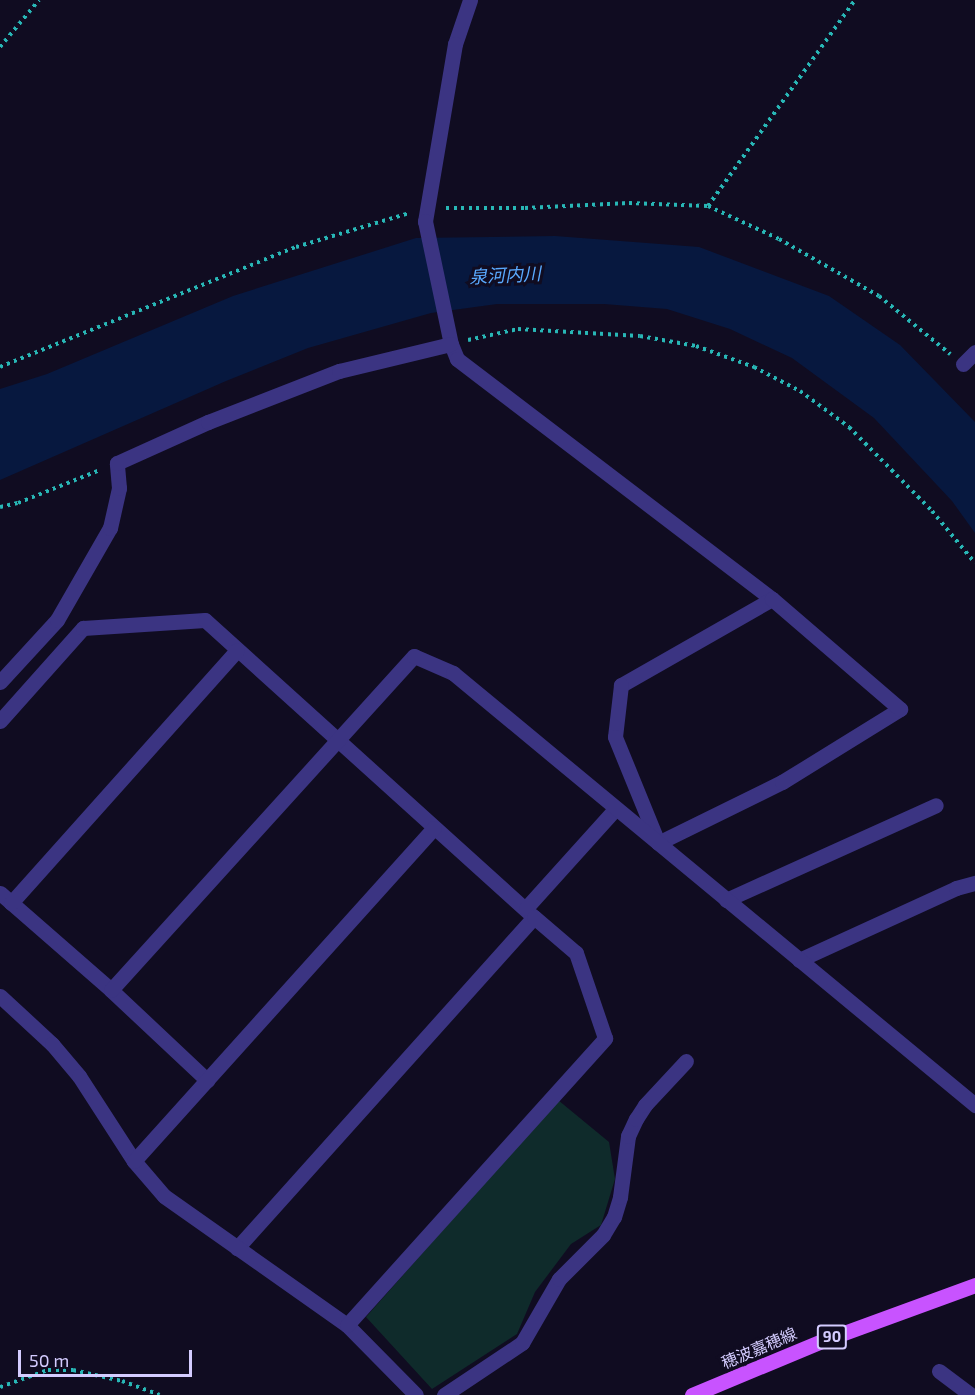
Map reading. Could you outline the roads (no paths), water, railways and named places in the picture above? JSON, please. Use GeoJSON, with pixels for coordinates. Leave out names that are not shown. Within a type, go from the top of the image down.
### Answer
{"type":"FeatureCollection","features":[{"type":"Feature","properties":{"kind":"main road","name":"穂波嘉穂線"},"geometry":{"type":"LineString","coordinates":[[692,1395],[822,1341],[975,1285]]}},
{"type":"Feature","properties":{"kind":"street"},"geometry":{"type":"LineString","coordinates":[[470,0],[455,44],[426,214],[450,338],[457,359],[772,599],[900,709],[782,782],[658,843]]}},
{"type":"Feature","properties":{"kind":"street"},"geometry":{"type":"LineString","coordinates":[[0,682],[57,620],[110,528],[118,488],[117,463],[208,422],[339,370],[450,338]]}},
{"type":"Feature","properties":{"kind":"street"},"geometry":{"type":"LineString","coordinates":[[963,364],[975,351]]}},
{"type":"Feature","properties":{"kind":"street"},"geometry":{"type":"LineString","coordinates":[[658,843],[615,737],[621,685],[772,599]]}},
{"type":"Feature","properties":{"kind":"street"},"geometry":{"type":"LineString","coordinates":[[0,721],[82,628],[204,620],[576,953],[605,1038],[347,1325]]}},
{"type":"Feature","properties":{"kind":"street"},"geometry":{"type":"LineString","coordinates":[[207,1080],[111,990],[6,898],[237,650]]}},
{"type":"Feature","properties":{"kind":"street"},"geometry":{"type":"LineString","coordinates":[[111,990],[336,739],[414,656],[453,673],[975,1105]]}},
{"type":"Feature","properties":{"kind":"street"},"geometry":{"type":"LineString","coordinates":[[726,900],[936,805]]}},
{"type":"Feature","properties":{"kind":"street"},"geometry":{"type":"LineString","coordinates":[[237,1248],[530,912],[615,808]]}},
{"type":"Feature","properties":{"kind":"street"},"geometry":{"type":"LineString","coordinates":[[134,1161],[434,828]]}},
{"type":"Feature","properties":{"kind":"street"},"geometry":{"type":"LineString","coordinates":[[799,960],[956,888],[975,883]]}},
{"type":"Feature","properties":{"kind":"street"},"geometry":{"type":"LineString","coordinates":[[0,996],[66,1060],[134,1161],[164,1196],[310,1296],[347,1325],[416,1395]]}},
{"type":"Feature","properties":{"kind":"street"},"geometry":{"type":"LineString","coordinates":[[444,1395],[522,1343],[559,1280],[603,1235],[614,1218],[620,1197],[628,1136],[636,1119],[645,1105],[686,1060]]}},
{"type":"Feature","properties":{"kind":"street"},"geometry":{"type":"LineString","coordinates":[[939,1371],[971,1395]]}},
{"type":"Feature","properties":{"kind":"water","name":"泉河内川"},"geometry":{"type":"Polygon","coordinates":[[[555,236],[699,247],[829,296],[900,345],[975,422],[975,533],[952,501],[874,418],[792,358],[730,329],[667,309],[604,304],[497,304],[431,313],[308,348],[226,381],[0,480],[0,389],[47,374],[233,296],[416,238],[555,236]]]}}]}
